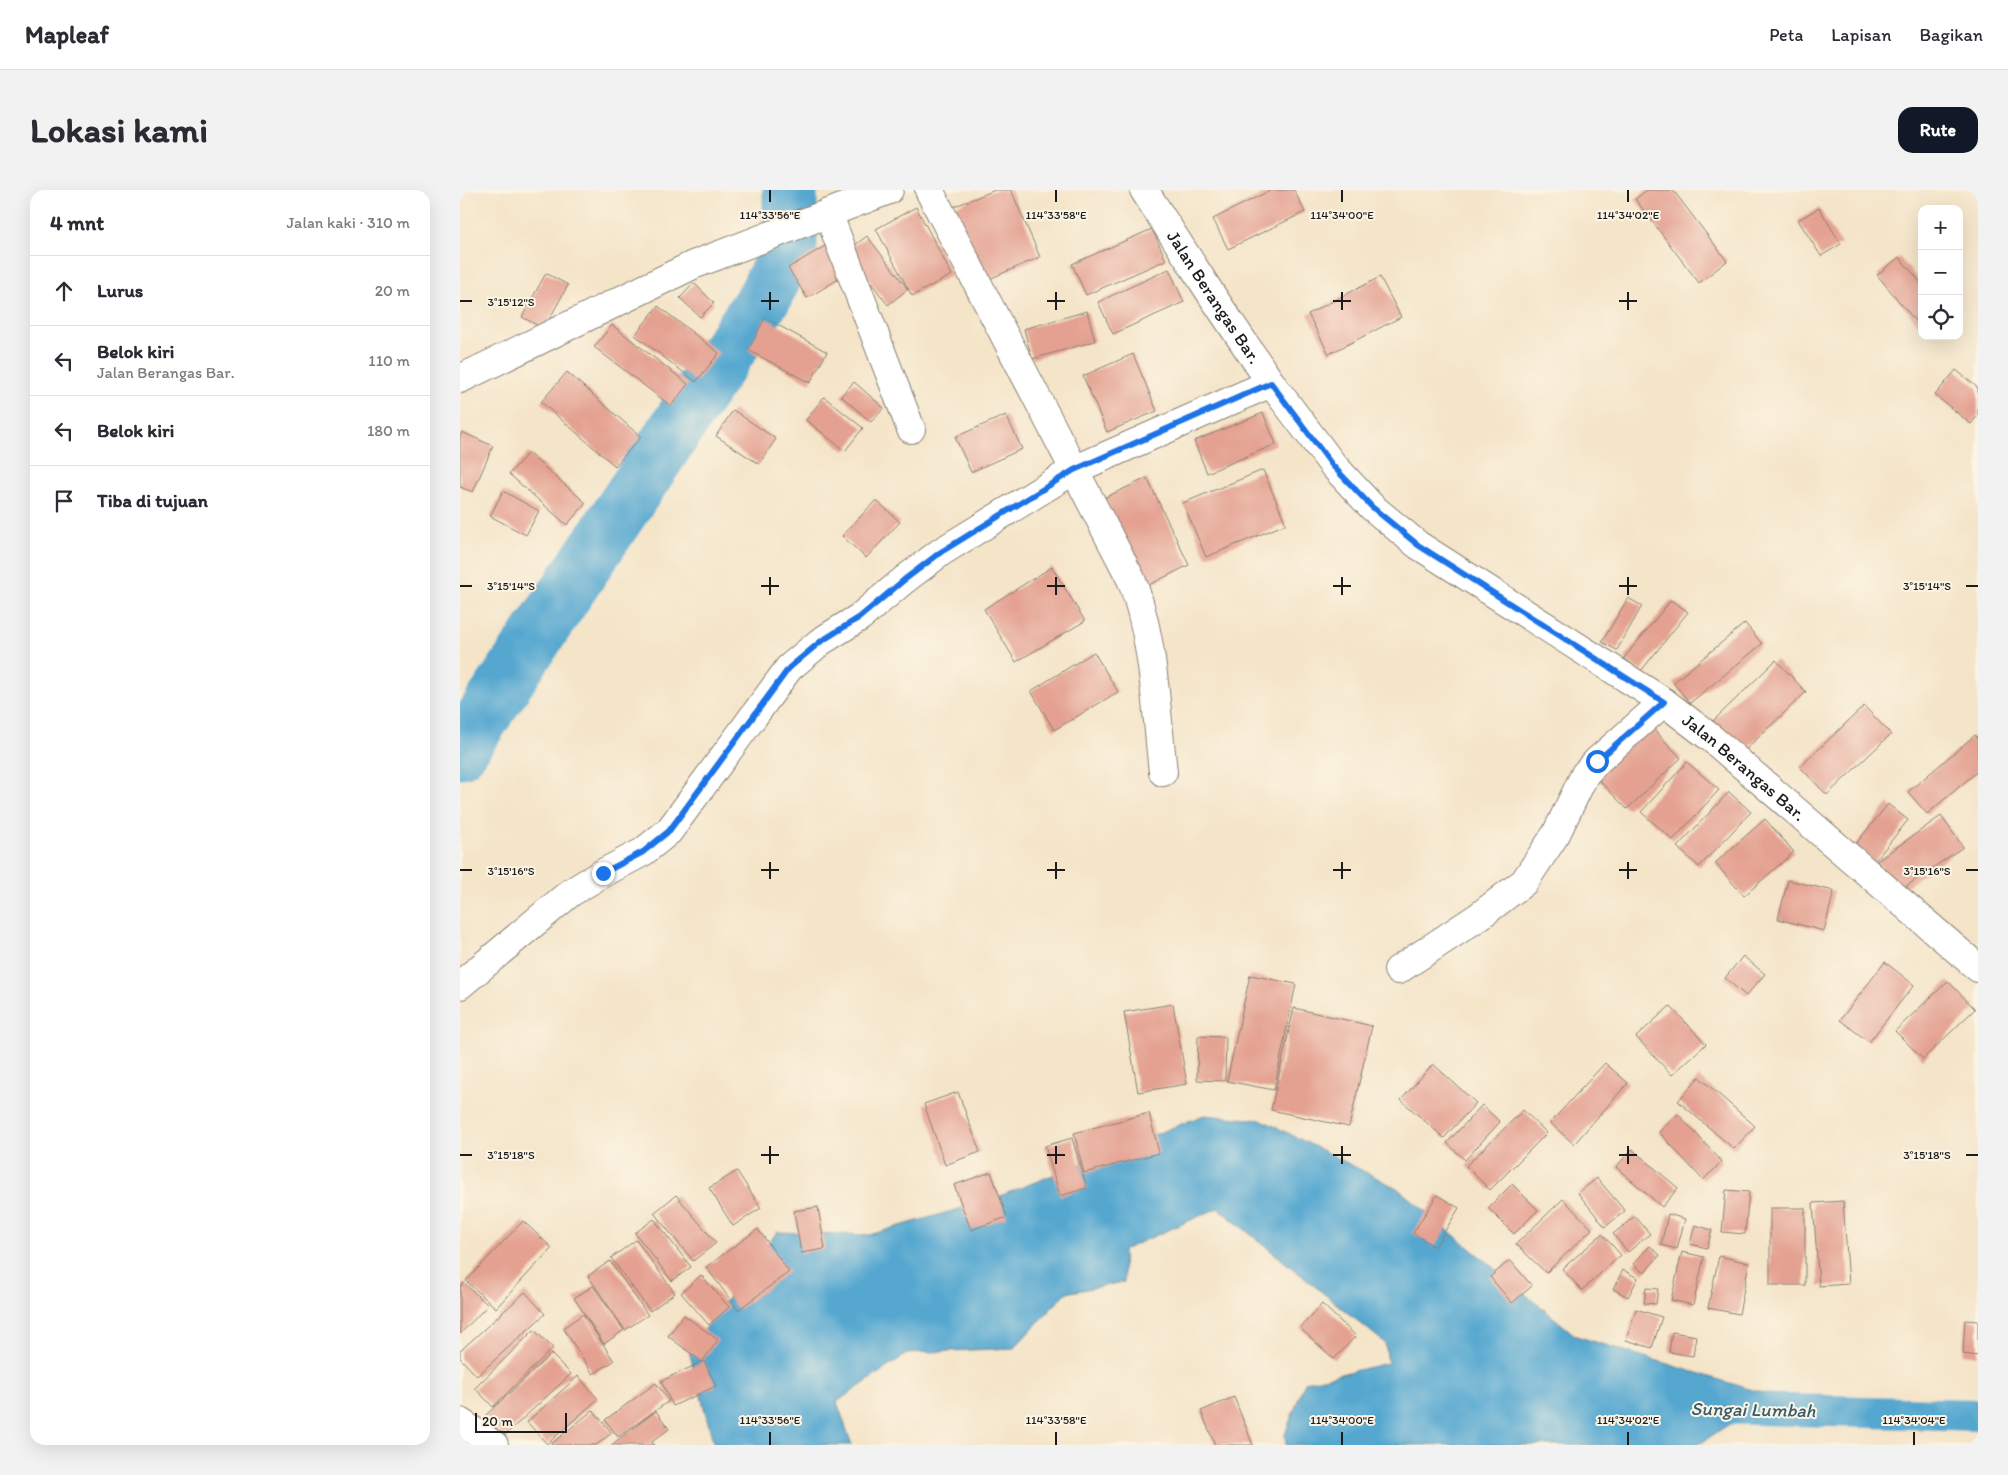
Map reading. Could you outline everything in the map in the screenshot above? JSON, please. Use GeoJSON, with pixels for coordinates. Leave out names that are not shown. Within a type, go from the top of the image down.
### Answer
{"type":"FeatureCollection","features":[{"type":"Feature","properties":{"kind":"street"},"geometry":{"type":"LineString","coordinates":[[460,379],[693,265],[889,190]]}},
{"type":"Feature","properties":{"kind":"street"},"geometry":{"type":"LineString","coordinates":[[929,190],[1131,579],[1139,599],[1148,642],[1163,772]]}},
{"type":"Feature","properties":{"kind":"street","name":"Jalan Berangas Bar."},"geometry":{"type":"LineString","coordinates":[[1144,190],[1212,297],[1271,383],[1332,465],[1372,507],[1418,545],[1664,702],[1711,738],[1978,968]]}},
{"type":"Feature","properties":{"kind":"street"},"geometry":{"type":"LineString","coordinates":[[828,213],[911,429]]}},
{"type":"Feature","properties":{"kind":"street"},"geometry":{"type":"LineString","coordinates":[[460,985],[570,893],[643,852],[669,831],[789,668],[820,642],[860,617],[941,552],[1074,470],[1271,383]]}},
{"type":"Feature","properties":{"kind":"street"},"geometry":{"type":"LineString","coordinates":[[1398,970],[1478,917],[1524,882],[1556,834],[1585,774],[1597,761],[1664,702]]}},
{"type":"Feature","properties":{"kind":"street"},"geometry":{"type":"LineString","coordinates":[[460,1422],[494,1445]]}},
{"type":"Feature","properties":{"kind":"water"},"geometry":{"type":"Polygon","coordinates":[[[1204,1115],[1262,1120],[1397,1188],[1576,1336],[1782,1399],[1731,1423],[1698,1445],[1286,1445],[1285,1434],[1305,1382],[1388,1363],[1385,1343],[1218,1208],[1123,1250],[1124,1282],[1066,1293],[1014,1348],[908,1353],[837,1402],[852,1445],[714,1445],[689,1351],[777,1232],[869,1235],[990,1200],[1204,1115]]]}},
{"type":"Feature","properties":{"kind":"building"},"geometry":{"type":"Polygon","coordinates":[[[995,190],[1011,190],[1040,257],[980,283],[948,209],[995,190]]]}},
{"type":"Feature","properties":{"kind":"building"},"geometry":{"type":"Polygon","coordinates":[[[1271,190],[1294,190],[1305,212],[1228,249],[1213,219],[1271,190]]]}},
{"type":"Feature","properties":{"kind":"building"},"geometry":{"type":"Polygon","coordinates":[[[1647,190],[1673,190],[1727,261],[1699,283],[1635,199],[1647,190]]]}},
{"type":"Feature","properties":{"kind":"building"},"geometry":{"type":"Polygon","coordinates":[[[916,207],[952,275],[912,296],[876,229],[916,207]]]}},
{"type":"Feature","properties":{"kind":"building"},"geometry":{"type":"Polygon","coordinates":[[[1819,208],[1841,244],[1821,256],[1798,220],[1819,208]]]}},
{"type":"Feature","properties":{"kind":"building"},"geometry":{"type":"Polygon","coordinates":[[[1152,229],[1166,260],[1086,295],[1072,264],[1152,229]]]}},
{"type":"Feature","properties":{"kind":"building"},"geometry":{"type":"Polygon","coordinates":[[[867,236],[908,289],[888,305],[847,251],[867,236]]]}},
{"type":"Feature","properties":{"kind":"building"},"geometry":{"type":"Polygon","coordinates":[[[825,246],[844,276],[807,298],[788,268],[825,246]]]}},
{"type":"Feature","properties":{"kind":"building"},"geometry":{"type":"Polygon","coordinates":[[[1899,257],[1918,279],[1918,324],[1877,275],[1899,257]]]}},
{"type":"Feature","properties":{"kind":"building"},"geometry":{"type":"Polygon","coordinates":[[[1169,269],[1184,302],[1113,334],[1098,302],[1169,269]]]}},
{"type":"Feature","properties":{"kind":"building"},"geometry":{"type":"Polygon","coordinates":[[[546,273],[568,285],[544,329],[522,317],[546,273]]]}},
{"type":"Feature","properties":{"kind":"building"},"geometry":{"type":"Polygon","coordinates":[[[1380,277],[1401,317],[1329,354],[1308,314],[1380,277]]]}},
{"type":"Feature","properties":{"kind":"building"},"geometry":{"type":"Polygon","coordinates":[[[694,283],[714,303],[700,317],[680,298],[694,283]]]}},
{"type":"Feature","properties":{"kind":"building"},"geometry":{"type":"Polygon","coordinates":[[[658,306],[719,353],[696,382],[635,335],[658,306]]]}},
{"type":"Feature","properties":{"kind":"building"},"geometry":{"type":"Polygon","coordinates":[[[1087,311],[1095,341],[1032,359],[1024,329],[1087,311]]]}},
{"type":"Feature","properties":{"kind":"building"},"geometry":{"type":"Polygon","coordinates":[[[765,318],[827,352],[810,383],[748,350],[765,318]]]}},
{"type":"Feature","properties":{"kind":"building"},"geometry":{"type":"Polygon","coordinates":[[[612,325],[688,384],[671,406],[594,347],[612,325]]]}},
{"type":"Feature","properties":{"kind":"building"},"geometry":{"type":"Polygon","coordinates":[[[1133,354],[1157,411],[1107,432],[1083,376],[1133,354]]]}},
{"type":"Feature","properties":{"kind":"building"},"geometry":{"type":"Polygon","coordinates":[[[1956,370],[1978,388],[1978,415],[1971,424],[1935,395],[1956,370]]]}},
{"type":"Feature","properties":{"kind":"building"},"geometry":{"type":"Polygon","coordinates":[[[567,372],[641,437],[615,466],[541,402],[567,372]]]}},
{"type":"Feature","properties":{"kind":"building"},"geometry":{"type":"Polygon","coordinates":[[[854,382],[884,408],[871,422],[841,396],[854,382]]]}},
{"type":"Feature","properties":{"kind":"building"},"geometry":{"type":"Polygon","coordinates":[[[824,397],[863,428],[845,451],[806,420],[824,397]]]}},
{"type":"Feature","properties":{"kind":"building"},"geometry":{"type":"Polygon","coordinates":[[[733,410],[776,439],[759,464],[716,436],[733,410]]]}},
{"type":"Feature","properties":{"kind":"building"},"geometry":{"type":"Polygon","coordinates":[[[1263,413],[1276,444],[1207,473],[1194,441],[1263,413]]]}},
{"type":"Feature","properties":{"kind":"building"},"geometry":{"type":"Polygon","coordinates":[[[1006,415],[1022,449],[971,472],[955,437],[1006,415]]]}},
{"type":"Feature","properties":{"kind":"building"},"geometry":{"type":"Polygon","coordinates":[[[462,432],[493,446],[473,492],[460,487],[460,437],[462,432]]]}},
{"type":"Feature","properties":{"kind":"building"},"geometry":{"type":"Polygon","coordinates":[[[528,453],[586,503],[567,525],[509,474],[528,453]]]}},
{"type":"Feature","properties":{"kind":"building"},"geometry":{"type":"Polygon","coordinates":[[[1263,470],[1286,524],[1206,557],[1183,503],[1263,470]]]}},
{"type":"Feature","properties":{"kind":"building"},"geometry":{"type":"Polygon","coordinates":[[[1147,478],[1189,565],[1147,586],[1104,498],[1147,478]]]}},
{"type":"Feature","properties":{"kind":"building"},"geometry":{"type":"Polygon","coordinates":[[[503,491],[539,511],[526,535],[490,516],[503,491]]]}},
{"type":"Feature","properties":{"kind":"building"},"geometry":{"type":"Polygon","coordinates":[[[876,500],[900,522],[866,558],[842,536],[876,500]]]}},
{"type":"Feature","properties":{"kind":"building"},"geometry":{"type":"Polygon","coordinates":[[[1052,567],[1085,621],[1016,662],[984,609],[1052,567]]]}},
{"type":"Feature","properties":{"kind":"building"},"geometry":{"type":"Polygon","coordinates":[[[1628,598],[1642,606],[1617,650],[1602,642],[1628,598]]]}},
{"type":"Feature","properties":{"kind":"building"},"geometry":{"type":"Polygon","coordinates":[[[1671,600],[1688,612],[1641,671],[1624,658],[1671,600]]]}},
{"type":"Feature","properties":{"kind":"building"},"geometry":{"type":"Polygon","coordinates":[[[1745,623],[1762,644],[1690,703],[1673,683],[1745,623]]]}},
{"type":"Feature","properties":{"kind":"building"},"geometry":{"type":"Polygon","coordinates":[[[1094,652],[1118,692],[1054,730],[1031,691],[1094,652]]]}},
{"type":"Feature","properties":{"kind":"building"},"geometry":{"type":"Polygon","coordinates":[[[1776,660],[1806,692],[1743,752],[1713,721],[1776,660]]]}},
{"type":"Feature","properties":{"kind":"building"},"geometry":{"type":"Polygon","coordinates":[[[1864,706],[1891,734],[1827,795],[1800,767],[1864,706]]]}},
{"type":"Feature","properties":{"kind":"building"},"geometry":{"type":"Polygon","coordinates":[[[1645,720],[1681,758],[1627,809],[1590,771],[1645,720]]]}},
{"type":"Feature","properties":{"kind":"building"},"geometry":{"type":"Polygon","coordinates":[[[1975,735],[1978,739],[1978,771],[1927,814],[1908,792],[1975,735]]]}},
{"type":"Feature","properties":{"kind":"building"},"geometry":{"type":"Polygon","coordinates":[[[1687,762],[1719,790],[1673,840],[1641,812],[1687,762]]]}},
{"type":"Feature","properties":{"kind":"building"},"geometry":{"type":"Polygon","coordinates":[[[1729,792],[1751,812],[1699,867],[1677,847],[1729,792]]]}},
{"type":"Feature","properties":{"kind":"building"},"geometry":{"type":"Polygon","coordinates":[[[1888,804],[1908,820],[1874,862],[1854,846],[1888,804]]]}},
{"type":"Feature","properties":{"kind":"building"},"geometry":{"type":"Polygon","coordinates":[[[1941,816],[1963,847],[1898,892],[1877,861],[1941,816]]]}},
{"type":"Feature","properties":{"kind":"building"},"geometry":{"type":"Polygon","coordinates":[[[1765,819],[1794,852],[1744,896],[1715,863],[1765,819]]]}},
{"type":"Feature","properties":{"kind":"building"},"geometry":{"type":"Polygon","coordinates":[[[1788,880],[1834,891],[1824,931],[1778,919],[1788,880]]]}},
{"type":"Feature","properties":{"kind":"building"},"geometry":{"type":"Polygon","coordinates":[[[1743,956],[1765,974],[1746,996],[1725,978],[1743,956]]]}},
{"type":"Feature","properties":{"kind":"building"},"geometry":{"type":"Polygon","coordinates":[[[1885,962],[1914,985],[1869,1042],[1840,1020],[1885,962]]]}},
{"type":"Feature","properties":{"kind":"building"},"geometry":{"type":"Polygon","coordinates":[[[1250,975],[1296,984],[1274,1090],[1227,1081],[1250,975]]]}},
{"type":"Feature","properties":{"kind":"building"},"geometry":{"type":"Polygon","coordinates":[[[1948,981],[1975,1009],[1923,1059],[1895,1031],[1948,981]]]}},
{"type":"Feature","properties":{"kind":"building"},"geometry":{"type":"Polygon","coordinates":[[[1173,1004],[1187,1084],[1138,1092],[1124,1012],[1173,1004]]]}},
{"type":"Feature","properties":{"kind":"building"},"geometry":{"type":"Polygon","coordinates":[[[1670,1006],[1706,1044],[1672,1075],[1636,1037],[1670,1006]]]}},
{"type":"Feature","properties":{"kind":"building"},"geometry":{"type":"Polygon","coordinates":[[[1294,1008],[1372,1026],[1349,1127],[1271,1110],[1294,1008]]]}},
{"type":"Feature","properties":{"kind":"building"},"geometry":{"type":"Polygon","coordinates":[[[1198,1036],[1226,1037],[1225,1081],[1197,1080],[1198,1036]]]}},
{"type":"Feature","properties":{"kind":"building"},"geometry":{"type":"Polygon","coordinates":[[[1605,1063],[1628,1083],[1574,1144],[1550,1123],[1605,1063]]]}},
{"type":"Feature","properties":{"kind":"building"},"geometry":{"type":"Polygon","coordinates":[[[1433,1064],[1476,1103],[1444,1138],[1401,1100],[1433,1064]]]}},
{"type":"Feature","properties":{"kind":"building"},"geometry":{"type":"Polygon","coordinates":[[[1699,1077],[1755,1126],[1734,1149],[1678,1101],[1699,1077]]]}},
{"type":"Feature","properties":{"kind":"building"},"geometry":{"type":"Polygon","coordinates":[[[958,1092],[980,1152],[945,1165],[924,1104],[958,1092]]]}},
{"type":"Feature","properties":{"kind":"building"},"geometry":{"type":"Polygon","coordinates":[[[1482,1105],[1500,1122],[1465,1160],[1447,1143],[1482,1105]]]}},
{"type":"Feature","properties":{"kind":"building"},"geometry":{"type":"Polygon","coordinates":[[[1523,1110],[1547,1133],[1490,1190],[1466,1166],[1523,1110]]]}},
{"type":"Feature","properties":{"kind":"building"},"geometry":{"type":"Polygon","coordinates":[[[1149,1113],[1159,1153],[1084,1173],[1074,1133],[1149,1113]]]}},
{"type":"Feature","properties":{"kind":"building"},"geometry":{"type":"Polygon","coordinates":[[[1678,1114],[1722,1162],[1703,1180],[1659,1132],[1678,1114]]]}},
{"type":"Feature","properties":{"kind":"building"},"geometry":{"type":"Polygon","coordinates":[[[1072,1138],[1087,1188],[1060,1196],[1045,1146],[1072,1138]]]}},
{"type":"Feature","properties":{"kind":"building"},"geometry":{"type":"Polygon","coordinates":[[[1632,1149],[1678,1188],[1662,1207],[1616,1167],[1632,1149]]]}},
{"type":"Feature","properties":{"kind":"building"},"geometry":{"type":"Polygon","coordinates":[[[737,1171],[761,1208],[733,1226],[709,1188],[737,1171]]]}},
{"type":"Feature","properties":{"kind":"building"},"geometry":{"type":"Polygon","coordinates":[[[991,1172],[1007,1217],[971,1230],[954,1185],[991,1172]]]}},
{"type":"Feature","properties":{"kind":"building"},"geometry":{"type":"Polygon","coordinates":[[[1597,1178],[1625,1211],[1605,1227],[1578,1193],[1597,1178]]]}},
{"type":"Feature","properties":{"kind":"building"},"geometry":{"type":"Polygon","coordinates":[[[1512,1184],[1538,1210],[1514,1234],[1488,1208],[1512,1184]]]}},
{"type":"Feature","properties":{"kind":"building"},"geometry":{"type":"Polygon","coordinates":[[[1726,1190],[1749,1192],[1745,1234],[1722,1232],[1726,1190]]]}},
{"type":"Feature","properties":{"kind":"building"},"geometry":{"type":"Polygon","coordinates":[[[676,1195],[716,1243],[693,1261],[654,1213],[676,1195]]]}},
{"type":"Feature","properties":{"kind":"building"},"geometry":{"type":"Polygon","coordinates":[[[1437,1195],[1459,1208],[1435,1247],[1413,1233],[1437,1195]]]}},
{"type":"Feature","properties":{"kind":"building"},"geometry":{"type":"Polygon","coordinates":[[[1563,1199],[1592,1229],[1546,1273],[1516,1244],[1563,1199]]]}},
{"type":"Feature","properties":{"kind":"building"},"geometry":{"type":"Polygon","coordinates":[[[1843,1201],[1849,1284],[1819,1286],[1813,1203],[1843,1201]]]}},
{"type":"Feature","properties":{"kind":"building"},"geometry":{"type":"Polygon","coordinates":[[[818,1207],[825,1249],[801,1253],[794,1211],[818,1207]]]}},
{"type":"Feature","properties":{"kind":"building"},"geometry":{"type":"Polygon","coordinates":[[[1770,1208],[1805,1208],[1805,1285],[1770,1285],[1770,1208]]]}},
{"type":"Feature","properties":{"kind":"building"},"geometry":{"type":"Polygon","coordinates":[[[1668,1214],[1685,1219],[1677,1249],[1661,1245],[1668,1214]]]}},
{"type":"Feature","properties":{"kind":"building"},"geometry":{"type":"Polygon","coordinates":[[[1635,1216],[1650,1234],[1628,1252],[1613,1234],[1635,1216]]]}},
{"type":"Feature","properties":{"kind":"building"},"geometry":{"type":"Polygon","coordinates":[[[654,1219],[691,1267],[672,1281],[635,1233],[654,1219]]]}},
{"type":"Feature","properties":{"kind":"building"},"geometry":{"type":"Polygon","coordinates":[[[523,1221],[552,1248],[496,1308],[466,1281],[523,1221]]]}},
{"type":"Feature","properties":{"kind":"building"},"geometry":{"type":"Polygon","coordinates":[[[1695,1225],[1712,1230],[1707,1248],[1690,1244],[1695,1225]]]}},
{"type":"Feature","properties":{"kind":"building"},"geometry":{"type":"Polygon","coordinates":[[[758,1229],[789,1272],[738,1310],[706,1267],[758,1229]]]}},
{"type":"Feature","properties":{"kind":"building"},"geometry":{"type":"Polygon","coordinates":[[[1602,1234],[1621,1255],[1582,1290],[1562,1269],[1602,1234]]]}},
{"type":"Feature","properties":{"kind":"building"},"geometry":{"type":"Polygon","coordinates":[[[636,1240],[675,1293],[650,1311],[611,1258],[636,1240]]]}},
{"type":"Feature","properties":{"kind":"building"},"geometry":{"type":"Polygon","coordinates":[[[1650,1246],[1660,1255],[1644,1273],[1633,1264],[1650,1246]]]}},
{"type":"Feature","properties":{"kind":"building"},"geometry":{"type":"Polygon","coordinates":[[[1682,1252],[1704,1257],[1693,1305],[1671,1300],[1682,1252]]]}},
{"type":"Feature","properties":{"kind":"building"},"geometry":{"type":"Polygon","coordinates":[[[1719,1256],[1749,1263],[1739,1314],[1708,1308],[1719,1256]]]}},
{"type":"Feature","properties":{"kind":"building"},"geometry":{"type":"Polygon","coordinates":[[[1510,1260],[1532,1286],[1512,1303],[1490,1277],[1510,1260]]]}},
{"type":"Feature","properties":{"kind":"building"},"geometry":{"type":"Polygon","coordinates":[[[610,1261],[648,1315],[625,1330],[588,1276],[610,1261]]]}},
{"type":"Feature","properties":{"kind":"building"},"geometry":{"type":"Polygon","coordinates":[[[1623,1270],[1638,1278],[1628,1297],[1613,1289],[1623,1270]]]}},
{"type":"Feature","properties":{"kind":"building"},"geometry":{"type":"Polygon","coordinates":[[[701,1275],[729,1307],[709,1325],[681,1293],[701,1275]]]}},
{"type":"Feature","properties":{"kind":"building"},"geometry":{"type":"Polygon","coordinates":[[[464,1283],[488,1305],[460,1334],[460,1287],[464,1283]]]}},
{"type":"Feature","properties":{"kind":"building"},"geometry":{"type":"Polygon","coordinates":[[[593,1286],[624,1330],[604,1344],[574,1298],[593,1286]]]}},
{"type":"Feature","properties":{"kind":"building"},"geometry":{"type":"Polygon","coordinates":[[[1646,1288],[1658,1289],[1656,1304],[1644,1303],[1646,1288]]]}},
{"type":"Feature","properties":{"kind":"building"},"geometry":{"type":"Polygon","coordinates":[[[525,1292],[545,1314],[477,1376],[460,1358],[460,1351],[525,1292]]]}},
{"type":"Feature","properties":{"kind":"building"},"geometry":{"type":"Polygon","coordinates":[[[1322,1304],[1356,1336],[1334,1359],[1300,1328],[1322,1304]]]}},
{"type":"Feature","properties":{"kind":"building"},"geometry":{"type":"Polygon","coordinates":[[[1636,1309],[1662,1317],[1652,1348],[1626,1340],[1636,1309]]]}},
{"type":"Feature","properties":{"kind":"building"},"geometry":{"type":"Polygon","coordinates":[[[583,1314],[614,1361],[593,1374],[563,1328],[583,1314]]]}},
{"type":"Feature","properties":{"kind":"building"},"geometry":{"type":"Polygon","coordinates":[[[684,1315],[718,1340],[702,1362],[668,1336],[684,1315]]]}},
{"type":"Feature","properties":{"kind":"building"},"geometry":{"type":"Polygon","coordinates":[[[1965,1320],[1978,1321],[1978,1356],[1963,1354],[1965,1320]]]}},
{"type":"Feature","properties":{"kind":"building"},"geometry":{"type":"Polygon","coordinates":[[[534,1330],[553,1348],[493,1407],[475,1388],[534,1330]]]}},
{"type":"Feature","properties":{"kind":"building"},"geometry":{"type":"Polygon","coordinates":[[[1672,1332],[1696,1336],[1693,1356],[1669,1352],[1672,1332]]]}},
{"type":"Feature","properties":{"kind":"building"},"geometry":{"type":"Polygon","coordinates":[[[551,1354],[571,1374],[504,1436],[485,1416],[551,1354]]]}},
{"type":"Feature","properties":{"kind":"building"},"geometry":{"type":"Polygon","coordinates":[[[704,1361],[716,1386],[673,1406],[661,1381],[704,1361]]]}},
{"type":"Feature","properties":{"kind":"building"},"geometry":{"type":"Polygon","coordinates":[[[578,1376],[598,1399],[547,1444],[527,1422],[578,1376]]]}},
{"type":"Feature","properties":{"kind":"building"},"geometry":{"type":"Polygon","coordinates":[[[656,1383],[669,1401],[618,1437],[605,1420],[656,1383]]]}},
{"type":"Feature","properties":{"kind":"building"},"geometry":{"type":"Polygon","coordinates":[[[1234,1397],[1253,1445],[1215,1445],[1201,1411],[1234,1397]]]}},
{"type":"Feature","properties":{"kind":"building"},"geometry":{"type":"Polygon","coordinates":[[[593,1410],[612,1433],[596,1445],[550,1445],[593,1410]]]}},
{"type":"Feature","properties":{"kind":"building"},"geometry":{"type":"Polygon","coordinates":[[[656,1411],[669,1429],[652,1442],[654,1445],[611,1445],[656,1411]]]}},
{"type":"Feature","properties":{"kind":"building"},"geometry":{"type":"Polygon","coordinates":[[[460,1438],[473,1445],[460,1445],[460,1438]]]}},
{"type":"Feature","properties":{"kind":"waterway"},"geometry":{"type":"LineString","coordinates":[[460,751],[765,296],[790,245],[790,190]]}},
{"type":"Feature","properties":{"kind":"waterway","name":"Sungai Lumbah"},"geometry":{"type":"LineString","coordinates":[[1715,1408],[1978,1415]]}},
{"type":"Feature","properties":{"kind":"route"},"geometry":{"type":"LineString","coordinates":[[603,873],[643,852],[669,831],[789,668],[820,642],[860,617],[941,552],[1074,470],[1271,383],[1332,465],[1372,507],[1418,545],[1664,702],[1597,761]]}}]}
